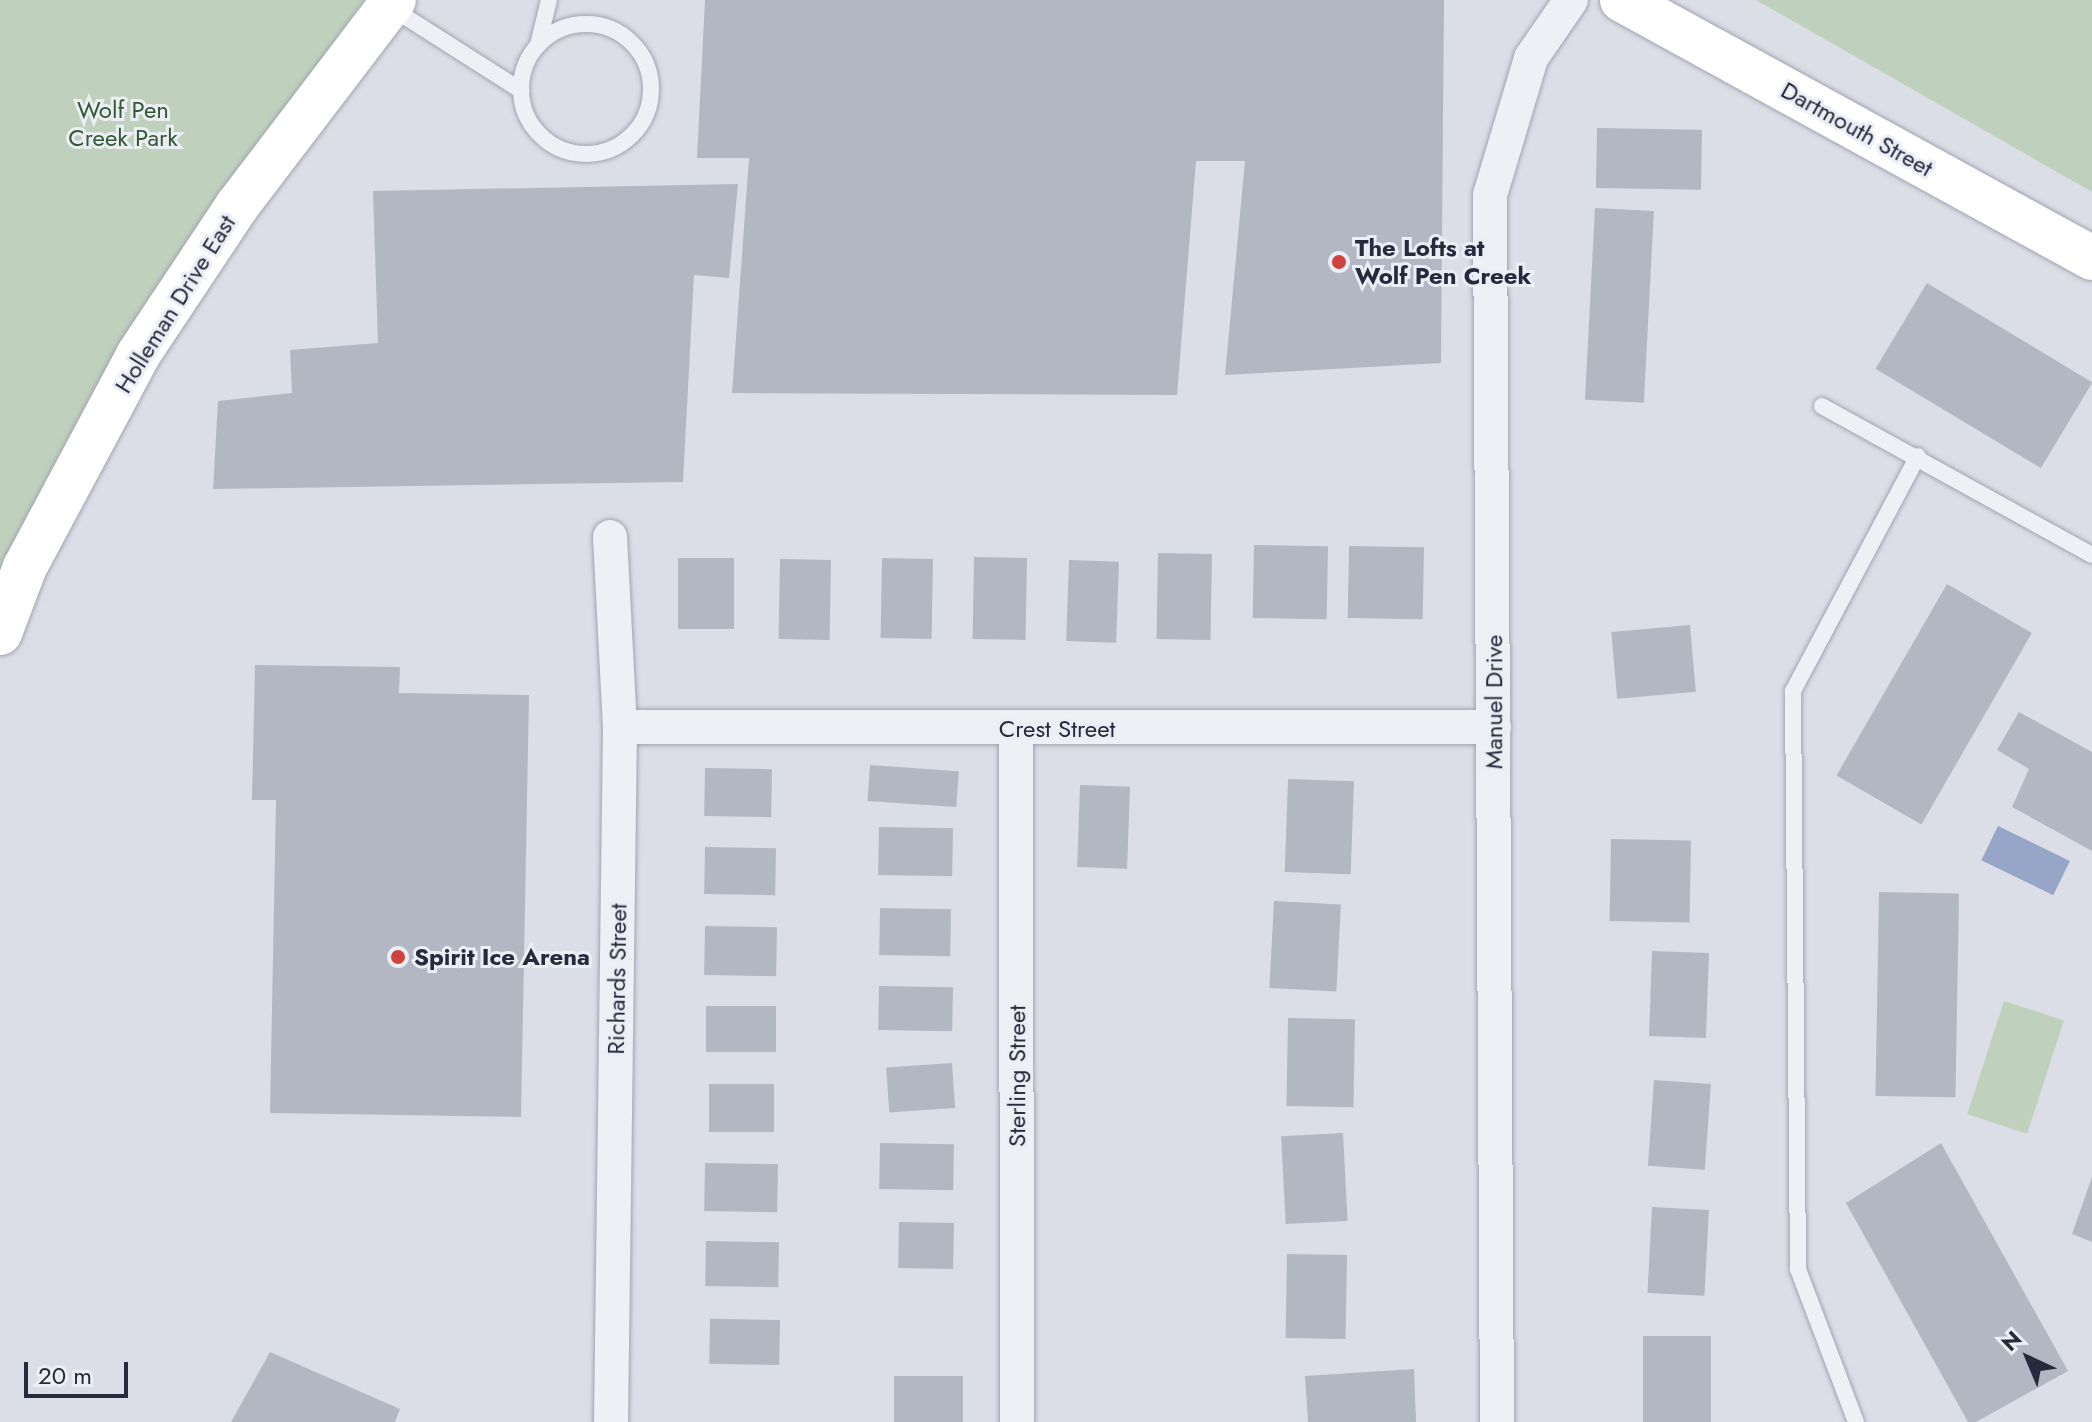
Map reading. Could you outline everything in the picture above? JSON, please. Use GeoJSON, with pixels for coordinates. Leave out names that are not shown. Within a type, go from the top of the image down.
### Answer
{"type":"FeatureCollection","features":[{"type":"Feature","properties":{"kind":"street","name":"Manuel Drive"},"geometry":{"type":"LineString","coordinates":[[1497,1422],[1490,195],[1531,58],[1571,0]]}},
{"type":"Feature","properties":{"kind":"street","name":"Dartmouth Street"},"geometry":{"type":"LineString","coordinates":[[1622,0],[2092,258]]}},
{"type":"Feature","properties":{"kind":"street","name":"Holleman Drive East"},"geometry":{"type":"LineString","coordinates":[[0,633],[25,567],[138,355],[237,206],[391,3]]}},
{"type":"Feature","properties":{"kind":"street","name":"Richards Street"},"geometry":{"type":"LineString","coordinates":[[610,537],[620,727],[611,1422]]}},
{"type":"Feature","properties":{"kind":"street","name":"Crest Street"},"geometry":{"type":"LineString","coordinates":[[620,727],[1016,730],[1494,727]]}},
{"type":"Feature","properties":{"kind":"street","name":"Sterling Street"},"geometry":{"type":"LineString","coordinates":[[1016,730],[1017,1422]]}},
{"type":"Feature","properties":{"kind":"lane"},"geometry":{"type":"LineString","coordinates":[[538,45],[575,25],[617,31],[645,62],[649,104],[626,140],[586,154],[546,141],[531,125],[522,91],[549,0]]}},
{"type":"Feature","properties":{"kind":"lane"},"geometry":{"type":"LineString","coordinates":[[391,3],[522,91]]}},
{"type":"Feature","properties":{"kind":"lane"},"geometry":{"type":"LineString","coordinates":[[1822,406],[1918,456],[2092,555]]}},
{"type":"Feature","properties":{"kind":"lane"},"geometry":{"type":"LineString","coordinates":[[1856,1422],[1798,1269],[1793,691],[1918,456]]}},
{"type":"Feature","properties":{"kind":"green space","name":"Wolf Pen Creek Park"},"geometry":{"type":"Polygon","coordinates":[[[0,0],[364,0],[144,307],[0,569],[0,0]]]}},
{"type":"Feature","properties":{"kind":"green space"},"geometry":{"type":"Polygon","coordinates":[[[1756,0],[2092,0],[2092,192],[1756,0]]]}},
{"type":"Feature","properties":{"kind":"green space"},"geometry":{"type":"Polygon","coordinates":[[[2004,1001],[2064,1020],[2027,1134],[1967,1114],[2004,1001]]]}},
{"type":"Feature","properties":{"kind":"water"},"geometry":{"type":"Polygon","coordinates":[[[1998,826],[2070,861],[2053,895],[1981,860],[1998,826]]]}},
{"type":"Feature","properties":{"kind":"building","name":"The Lofts at Wolf Pen Creek"},"geometry":{"type":"Polygon","coordinates":[[[705,0],[1444,0],[1441,363],[1225,375],[1245,161],[1196,161],[1177,395],[732,393],[749,158],[697,158],[705,0]]]}},
{"type":"Feature","properties":{"kind":"building"},"geometry":{"type":"Polygon","coordinates":[[[1597,128],[1702,130],[1701,190],[1596,188],[1597,128]]]}},
{"type":"Feature","properties":{"kind":"building"},"geometry":{"type":"Polygon","coordinates":[[[738,184],[729,278],[694,275],[683,482],[213,489],[218,401],[292,393],[290,350],[378,343],[373,191],[738,184]]]}},
{"type":"Feature","properties":{"kind":"building"},"geometry":{"type":"Polygon","coordinates":[[[1595,208],[1654,211],[1644,403],[1585,400],[1595,208]]]}},
{"type":"Feature","properties":{"kind":"building"},"geometry":{"type":"Polygon","coordinates":[[[1927,283],[2092,382],[2041,468],[1875,369],[1927,283]]]}},
{"type":"Feature","properties":{"kind":"building"},"geometry":{"type":"Polygon","coordinates":[[[1254,545],[1328,546],[1327,619],[1253,618],[1254,545]]]}},
{"type":"Feature","properties":{"kind":"building"},"geometry":{"type":"Polygon","coordinates":[[[1349,546],[1424,547],[1423,619],[1348,618],[1349,546]]]}},
{"type":"Feature","properties":{"kind":"building"},"geometry":{"type":"Polygon","coordinates":[[[1158,553],[1212,554],[1210,640],[1156,639],[1158,553]]]}},
{"type":"Feature","properties":{"kind":"building"},"geometry":{"type":"Polygon","coordinates":[[[974,557],[1027,558],[1026,640],[973,639],[974,557]]]}},
{"type":"Feature","properties":{"kind":"building"},"geometry":{"type":"Polygon","coordinates":[[[678,558],[734,558],[734,629],[678,629],[678,558]]]}},
{"type":"Feature","properties":{"kind":"building"},"geometry":{"type":"Polygon","coordinates":[[[882,558],[933,559],[932,639],[881,638],[882,558]]]}},
{"type":"Feature","properties":{"kind":"building"},"geometry":{"type":"Polygon","coordinates":[[[780,559],[831,560],[830,640],[779,639],[780,559]]]}},
{"type":"Feature","properties":{"kind":"building"},"geometry":{"type":"Polygon","coordinates":[[[1069,560],[1119,562],[1116,643],[1066,641],[1069,560]]]}},
{"type":"Feature","properties":{"kind":"building"},"geometry":{"type":"Polygon","coordinates":[[[1947,584],[2032,633],[1921,824],[1836,775],[1947,584]]]}},
{"type":"Feature","properties":{"kind":"building"},"geometry":{"type":"Polygon","coordinates":[[[1690,625],[1696,692],[1617,699],[1611,632],[1690,625]]]}},
{"type":"Feature","properties":{"kind":"building","name":"Spirit Ice Arena"},"geometry":{"type":"Polygon","coordinates":[[[255,665],[400,667],[399,693],[529,695],[521,1117],[270,1113],[276,800],[252,800],[255,665]]]}},
{"type":"Feature","properties":{"kind":"building"},"geometry":{"type":"Polygon","coordinates":[[[2019,712],[2092,752],[2092,851],[2012,807],[2029,769],[1997,750],[2019,712]]]}},
{"type":"Feature","properties":{"kind":"building"},"geometry":{"type":"Polygon","coordinates":[[[870,765],[959,771],[956,807],[867,801],[870,765]]]}},
{"type":"Feature","properties":{"kind":"building"},"geometry":{"type":"Polygon","coordinates":[[[705,768],[772,769],[771,817],[704,816],[705,768]]]}},
{"type":"Feature","properties":{"kind":"building"},"geometry":{"type":"Polygon","coordinates":[[[1288,779],[1354,781],[1351,874],[1285,872],[1288,779]]]}},
{"type":"Feature","properties":{"kind":"building"},"geometry":{"type":"Polygon","coordinates":[[[1080,785],[1130,787],[1127,869],[1077,867],[1080,785]]]}},
{"type":"Feature","properties":{"kind":"building"},"geometry":{"type":"Polygon","coordinates":[[[879,827],[953,828],[952,876],[878,875],[879,827]]]}},
{"type":"Feature","properties":{"kind":"building"},"geometry":{"type":"Polygon","coordinates":[[[1611,839],[1691,840],[1690,922],[1610,921],[1611,839]]]}},
{"type":"Feature","properties":{"kind":"building"},"geometry":{"type":"Polygon","coordinates":[[[705,847],[776,848],[775,895],[704,894],[705,847]]]}},
{"type":"Feature","properties":{"kind":"building"},"geometry":{"type":"Polygon","coordinates":[[[1879,892],[1959,893],[1955,1097],[1875,1096],[1879,892]]]}},
{"type":"Feature","properties":{"kind":"building"},"geometry":{"type":"Polygon","coordinates":[[[1274,901],[1341,905],[1336,991],[1269,988],[1274,901]]]}},
{"type":"Feature","properties":{"kind":"building"},"geometry":{"type":"Polygon","coordinates":[[[880,908],[951,909],[950,956],[879,955],[880,908]]]}},
{"type":"Feature","properties":{"kind":"building"},"geometry":{"type":"Polygon","coordinates":[[[705,926],[777,927],[776,976],[704,975],[705,926]]]}},
{"type":"Feature","properties":{"kind":"building"},"geometry":{"type":"Polygon","coordinates":[[[1652,951],[1709,953],[1706,1038],[1649,1036],[1652,951]]]}},
{"type":"Feature","properties":{"kind":"building"},"geometry":{"type":"Polygon","coordinates":[[[879,986],[953,987],[952,1031],[878,1030],[879,986]]]}},
{"type":"Feature","properties":{"kind":"building"},"geometry":{"type":"Polygon","coordinates":[[[706,1006],[776,1006],[776,1052],[706,1052],[706,1006]]]}},
{"type":"Feature","properties":{"kind":"building"},"geometry":{"type":"Polygon","coordinates":[[[1288,1018],[1355,1019],[1353,1107],[1286,1106],[1288,1018]]]}},
{"type":"Feature","properties":{"kind":"building"},"geometry":{"type":"Polygon","coordinates":[[[952,1063],[955,1108],[889,1112],[886,1068],[952,1063]]]}},
{"type":"Feature","properties":{"kind":"building"},"geometry":{"type":"Polygon","coordinates":[[[1654,1080],[1711,1084],[1705,1170],[1648,1166],[1654,1080]]]}},
{"type":"Feature","properties":{"kind":"building"},"geometry":{"type":"Polygon","coordinates":[[[709,1084],[774,1084],[774,1132],[709,1132],[709,1084]]]}},
{"type":"Feature","properties":{"kind":"building"},"geometry":{"type":"Polygon","coordinates":[[[1343,1133],[1348,1221],[1286,1224],[1281,1136],[1343,1133]]]}},
{"type":"Feature","properties":{"kind":"building"},"geometry":{"type":"Polygon","coordinates":[[[880,1143],[954,1144],[953,1190],[879,1189],[880,1143]]]}},
{"type":"Feature","properties":{"kind":"building"},"geometry":{"type":"Polygon","coordinates":[[[1941,1143],[2068,1371],[1976,1422],[1968,1422],[1846,1203],[1941,1143]]]}},
{"type":"Feature","properties":{"kind":"building"},"geometry":{"type":"Polygon","coordinates":[[[705,1163],[778,1164],[777,1212],[704,1211],[705,1163]]]}},
{"type":"Feature","properties":{"kind":"building"},"geometry":{"type":"Polygon","coordinates":[[[2092,1177],[2092,1242],[2072,1234],[2092,1177]]]}},
{"type":"Feature","properties":{"kind":"building"},"geometry":{"type":"Polygon","coordinates":[[[1652,1207],[1709,1210],[1704,1296],[1647,1293],[1652,1207]]]}},
{"type":"Feature","properties":{"kind":"building"},"geometry":{"type":"Polygon","coordinates":[[[899,1222],[954,1223],[953,1269],[898,1268],[899,1222]]]}},
{"type":"Feature","properties":{"kind":"building"},"geometry":{"type":"Polygon","coordinates":[[[706,1241],[779,1242],[778,1287],[705,1286],[706,1241]]]}},
{"type":"Feature","properties":{"kind":"building"},"geometry":{"type":"Polygon","coordinates":[[[1287,1254],[1347,1255],[1346,1339],[1286,1338],[1287,1254]]]}},
{"type":"Feature","properties":{"kind":"building"},"geometry":{"type":"Polygon","coordinates":[[[710,1319],[780,1320],[779,1365],[709,1364],[710,1319]]]}},
{"type":"Feature","properties":{"kind":"building"},"geometry":{"type":"Polygon","coordinates":[[[1643,1336],[1711,1336],[1711,1422],[1643,1422],[1643,1336]]]}},
{"type":"Feature","properties":{"kind":"building"},"geometry":{"type":"Polygon","coordinates":[[[270,1352],[400,1409],[395,1422],[231,1422],[270,1352]]]}},
{"type":"Feature","properties":{"kind":"building"},"geometry":{"type":"Polygon","coordinates":[[[1414,1369],[1416,1422],[1308,1422],[1305,1376],[1414,1369]]]}},
{"type":"Feature","properties":{"kind":"building"},"geometry":{"type":"Polygon","coordinates":[[[894,1376],[963,1376],[963,1422],[894,1422],[894,1376]]]}},
{"type":"Feature","properties":{"kind":"place","name":"The Lofts at Wolf Pen Creek"},"geometry":{"type":"Point","coordinates":[1339,262]}},
{"type":"Feature","properties":{"kind":"place","name":"Spirit Ice Arena"},"geometry":{"type":"Point","coordinates":[398,957]}}]}
